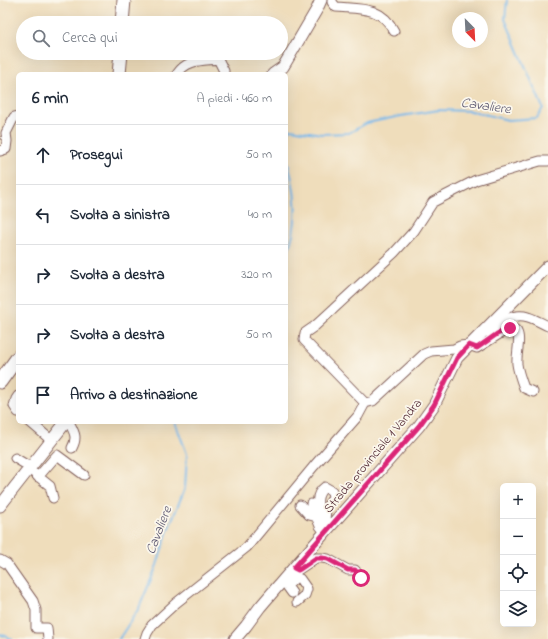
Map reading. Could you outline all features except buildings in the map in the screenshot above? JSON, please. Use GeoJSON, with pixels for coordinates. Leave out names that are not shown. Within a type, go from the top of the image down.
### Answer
{"type":"FeatureCollection","features":[{"type":"Feature","properties":{"kind":"highway"},"geometry":{"type":"LineString","coordinates":[[123,16],[124,0]]}},
{"type":"Feature","properties":{"kind":"highway"},"geometry":{"type":"LineString","coordinates":[[119,72],[120,60]]}},
{"type":"Feature","properties":{"kind":"highway"},"geometry":{"type":"LineString","coordinates":[[0,382],[16,360]]}},
{"type":"Feature","properties":{"kind":"main road"},"geometry":{"type":"LineString","coordinates":[[288,59],[321,0]]}},
{"type":"Feature","properties":{"kind":"main road"},"geometry":{"type":"LineString","coordinates":[[276,72],[283,67],[287,60]]}},
{"type":"Feature","properties":{"kind":"main road","name":"Strada provinciale 1 Vandra"},"geometry":{"type":"LineString","coordinates":[[235,639],[260,607],[293,572],[321,524],[419,426],[434,405],[457,358],[471,346],[548,266]]}},
{"type":"Feature","properties":{"kind":"main road"},"geometry":{"type":"LineString","coordinates":[[0,506],[64,424]]}},
{"type":"Feature","properties":{"kind":"main road","name":"Strada provinciale 1 Vandra"},"geometry":{"type":"LineString","coordinates":[[240,639],[246,626]]}},
{"type":"Feature","properties":{"kind":"street"},"geometry":{"type":"LineString","coordinates":[[332,0],[336,6],[356,8],[380,15],[390,22],[394,31]]}},
{"type":"Feature","properties":{"kind":"street"},"geometry":{"type":"LineString","coordinates":[[178,72],[182,67],[189,64],[208,60]]}},
{"type":"Feature","properties":{"kind":"street"},"geometry":{"type":"LineString","coordinates":[[218,60],[224,71]]}},
{"type":"Feature","properties":{"kind":"street"},"geometry":{"type":"LineString","coordinates":[[0,151],[6,149],[6,133],[14,117],[16,116]]}},
{"type":"Feature","properties":{"kind":"street"},"geometry":{"type":"LineString","coordinates":[[0,132],[10,124]]}},
{"type":"Feature","properties":{"kind":"street"},"geometry":{"type":"LineString","coordinates":[[365,403],[304,340],[305,333],[315,326],[394,253],[414,231],[433,202],[476,180],[540,161],[548,161]]}},
{"type":"Feature","properties":{"kind":"street"},"geometry":{"type":"LineString","coordinates":[[471,346],[501,322],[513,316],[527,317],[548,326]]}},
{"type":"Feature","properties":{"kind":"street"},"geometry":{"type":"LineString","coordinates":[[145,639],[152,625],[176,603],[247,547],[314,466],[358,416],[365,403],[373,401],[424,354],[431,351],[447,351],[460,346],[471,346],[477,348],[504,330],[510,328],[514,329],[519,338],[517,363],[521,380],[524,388],[534,392]]}},
{"type":"Feature","properties":{"kind":"street"},"geometry":{"type":"LineString","coordinates":[[16,399],[14,406],[16,409]]}},
{"type":"Feature","properties":{"kind":"street"},"geometry":{"type":"LineString","coordinates":[[32,424],[51,440]]}},
{"type":"Feature","properties":{"kind":"street"},"geometry":{"type":"LineString","coordinates":[[70,424],[75,436],[75,442],[72,448]]}},
{"type":"Feature","properties":{"kind":"street"},"geometry":{"type":"LineString","coordinates":[[38,477],[57,455],[84,475]]}},
{"type":"Feature","properties":{"kind":"street"},"geometry":{"type":"LineString","coordinates":[[15,458],[30,468],[38,477],[50,486],[53,498]]}},
{"type":"Feature","properties":{"kind":"street"},"geometry":{"type":"LineString","coordinates":[[311,504],[321,524]]}},
{"type":"Feature","properties":{"kind":"street"},"geometry":{"type":"LineString","coordinates":[[300,505],[321,524]]}},
{"type":"Feature","properties":{"kind":"street"},"geometry":{"type":"LineString","coordinates":[[292,593],[286,586],[293,572],[316,558],[328,559],[348,570],[355,570],[361,578]]}},
{"type":"Feature","properties":{"kind":"street"},"geometry":{"type":"LineString","coordinates":[[0,560],[7,564],[33,601],[36,610],[36,628],[47,628],[48,639]]}},
{"type":"Feature","properties":{"kind":"street"},"geometry":{"type":"LineString","coordinates":[[293,572],[300,579],[306,589],[305,595],[297,602]]}},
{"type":"Feature","properties":{"kind":"waterway","name":"Cavaliere"},"geometry":{"type":"LineString","coordinates":[[288,131],[291,129],[322,134],[349,133],[367,123],[439,110],[471,111],[508,120],[537,118],[543,108],[505,19],[507,0]]}},
{"type":"Feature","properties":{"kind":"waterway","name":"Cavaliere"},"geometry":{"type":"LineString","coordinates":[[288,164],[295,206],[294,230],[288,250]]}},
{"type":"Feature","properties":{"kind":"waterway","name":"Cavaliere"},"geometry":{"type":"LineString","coordinates":[[119,639],[139,608],[157,565],[168,530],[185,488],[187,454],[176,424]]}},
{"type":"Feature","properties":{"kind":"waterway"},"geometry":{"type":"LineString","coordinates":[[0,634],[12,639]]}},
{"type":"Feature","properties":{"kind":"route"},"geometry":{"type":"LineString","coordinates":[[361,578],[355,570],[348,570],[336,562],[322,558],[316,558],[298,570],[294,568],[419,426],[434,405],[457,358],[469,345],[477,348],[482,346],[497,334],[510,328]]}}]}
